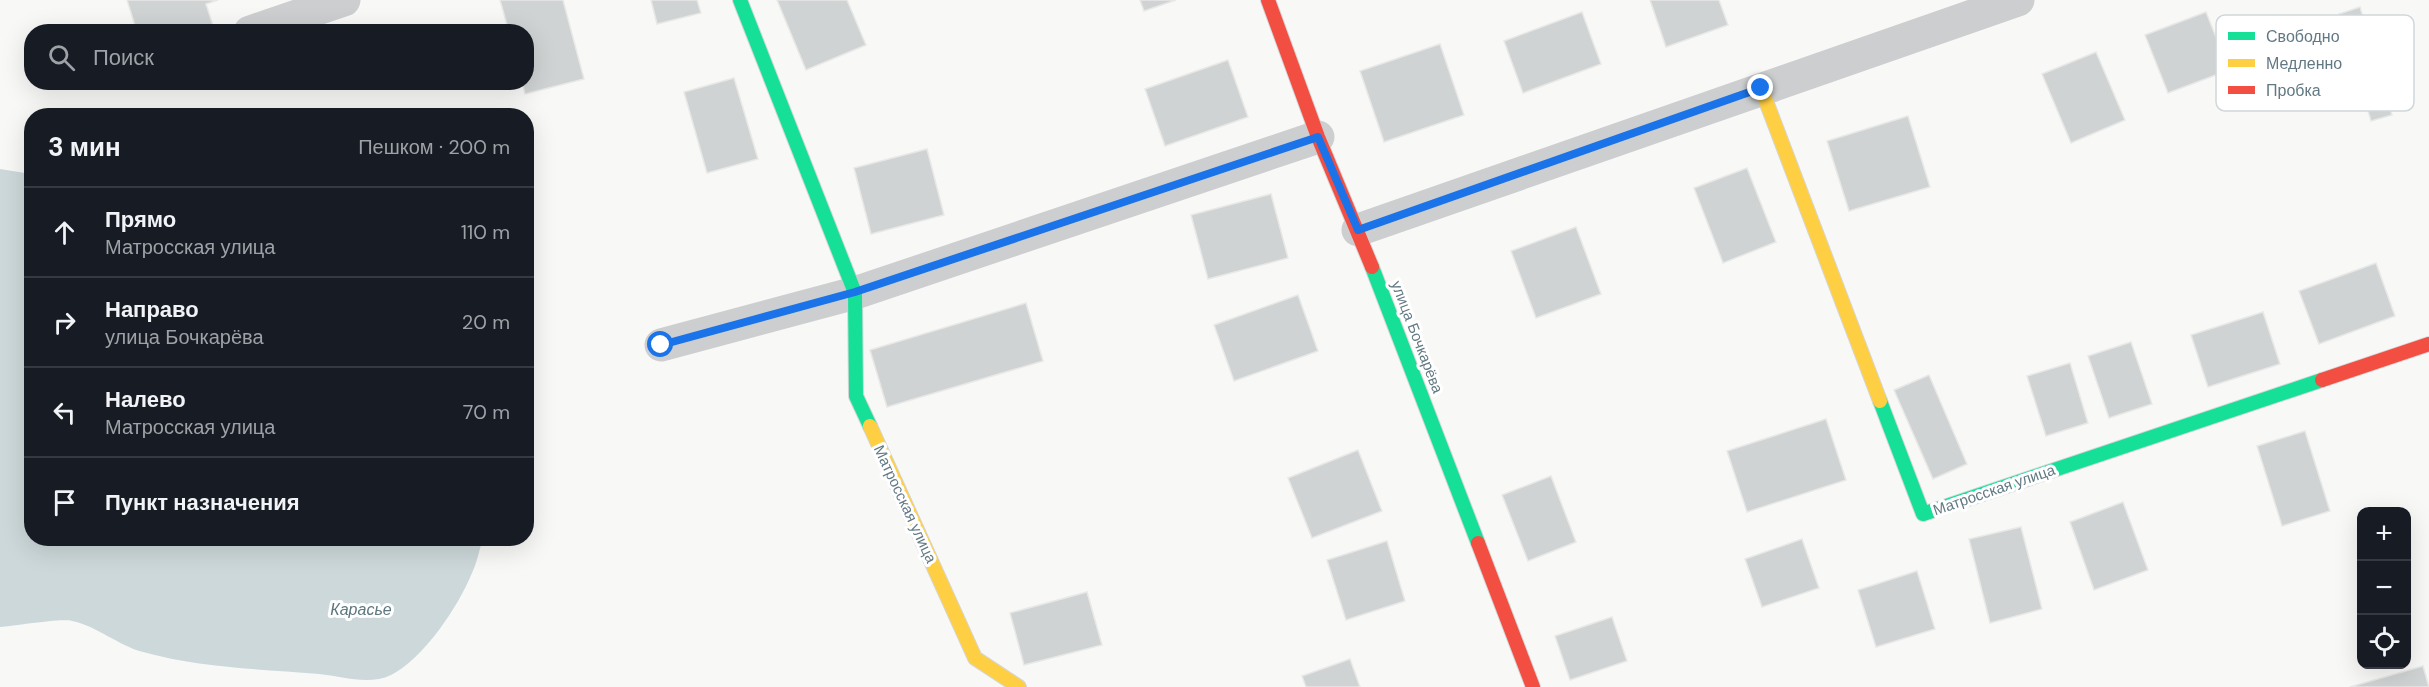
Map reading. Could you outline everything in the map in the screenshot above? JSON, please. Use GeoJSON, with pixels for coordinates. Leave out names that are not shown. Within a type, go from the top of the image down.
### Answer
{"type":"FeatureCollection","features":[{"type":"Feature","properties":{"kind":"street"},"geometry":{"type":"LineString","coordinates":[[274,24],[344,0]]}},
{"type":"Feature","properties":{"kind":"street","name":"Матросская улица"},"geometry":{"type":"LineString","coordinates":[[740,0],[855,292],[856,396],[975,658],[1019,687]]}},
{"type":"Feature","properties":{"kind":"street","name":"улица Бочкарёва"},"geometry":{"type":"LineString","coordinates":[[1268,0],[1318,137],[1358,230],[1533,687]]}},
{"type":"Feature","properties":{"kind":"street"},"geometry":{"type":"LineString","coordinates":[[1358,230],[2018,0]]}},
{"type":"Feature","properties":{"kind":"street","name":"Матросская улица"},"geometry":{"type":"LineString","coordinates":[[1761,88],[1923,514],[2429,344]]}},
{"type":"Feature","properties":{"kind":"street"},"geometry":{"type":"LineString","coordinates":[[661,345],[855,292],[1318,137]]}},
{"type":"Feature","properties":{"kind":"water","name":"Карасье"},"geometry":{"type":"Polygon","coordinates":[[[0,169],[24,173],[24,546],[481,546],[466,586],[439,630],[416,657],[403,667],[391,675],[373,680],[230,667],[165,657],[134,649],[90,627],[66,620],[0,627],[0,169]]]}},
{"type":"Feature","properties":{"kind":"building"},"geometry":{"type":"Polygon","coordinates":[[[127,0],[218,0],[206,4],[212,24],[134,24],[127,0]]]}},
{"type":"Feature","properties":{"kind":"building"},"geometry":{"type":"Polygon","coordinates":[[[500,0],[563,0],[584,79],[525,94],[524,90],[534,90],[534,24],[507,24],[500,0]]]}},
{"type":"Feature","properties":{"kind":"building"},"geometry":{"type":"Polygon","coordinates":[[[651,0],[697,0],[701,13],[657,24],[651,0]]]}},
{"type":"Feature","properties":{"kind":"building"},"geometry":{"type":"Polygon","coordinates":[[[777,0],[847,0],[866,45],[806,70],[777,0]]]}},
{"type":"Feature","properties":{"kind":"building"},"geometry":{"type":"Polygon","coordinates":[[[1140,0],[1176,0],[1144,11],[1140,0]]]}},
{"type":"Feature","properties":{"kind":"building"},"geometry":{"type":"Polygon","coordinates":[[[1650,0],[1719,0],[1728,25],[1666,47],[1650,0]]]}},
{"type":"Feature","properties":{"kind":"building"},"geometry":{"type":"Polygon","coordinates":[[[2360,7],[2362,15],[2339,15],[2360,7]]]}},
{"type":"Feature","properties":{"kind":"building"},"geometry":{"type":"Polygon","coordinates":[[[1582,12],[1601,64],[1523,93],[1504,41],[1582,12]]]}},
{"type":"Feature","properties":{"kind":"building"},"geometry":{"type":"Polygon","coordinates":[[[2206,12],[2216,37],[2216,75],[2168,93],[2145,35],[2206,12]]]}},
{"type":"Feature","properties":{"kind":"building"},"geometry":{"type":"Polygon","coordinates":[[[1440,44],[1464,115],[1384,142],[1360,71],[1440,44]]]}},
{"type":"Feature","properties":{"kind":"building"},"geometry":{"type":"Polygon","coordinates":[[[2096,52],[2125,120],[2071,143],[2042,74],[2096,52]]]}},
{"type":"Feature","properties":{"kind":"building"},"geometry":{"type":"Polygon","coordinates":[[[1228,60],[1248,117],[1165,146],[1145,89],[1228,60]]]}},
{"type":"Feature","properties":{"kind":"building"},"geometry":{"type":"Polygon","coordinates":[[[734,78],[758,159],[707,173],[684,92],[734,78]]]}},
{"type":"Feature","properties":{"kind":"building"},"geometry":{"type":"Polygon","coordinates":[[[2368,111],[2391,111],[2392,115],[2371,121],[2368,111]]]}},
{"type":"Feature","properties":{"kind":"building"},"geometry":{"type":"Polygon","coordinates":[[[1908,116],[1930,187],[1849,211],[1827,141],[1908,116]]]}},
{"type":"Feature","properties":{"kind":"building"},"geometry":{"type":"Polygon","coordinates":[[[927,149],[944,215],[871,234],[854,168],[927,149]]]}},
{"type":"Feature","properties":{"kind":"building"},"geometry":{"type":"Polygon","coordinates":[[[1747,168],[1776,242],[1723,263],[1694,188],[1747,168]]]}},
{"type":"Feature","properties":{"kind":"building"},"geometry":{"type":"Polygon","coordinates":[[[1271,194],[1288,258],[1208,279],[1191,215],[1271,194]]]}},
{"type":"Feature","properties":{"kind":"building"},"geometry":{"type":"Polygon","coordinates":[[[1576,227],[1601,294],[1536,318],[1511,251],[1576,227]]]}},
{"type":"Feature","properties":{"kind":"building"},"geometry":{"type":"Polygon","coordinates":[[[2376,263],[2395,316],[2319,344],[2299,291],[2376,263]]]}},
{"type":"Feature","properties":{"kind":"building"},"geometry":{"type":"Polygon","coordinates":[[[1298,295],[1318,351],[1234,381],[1214,325],[1298,295]]]}},
{"type":"Feature","properties":{"kind":"building"},"geometry":{"type":"Polygon","coordinates":[[[1026,303],[1043,361],[887,407],[870,350],[1026,303]]]}},
{"type":"Feature","properties":{"kind":"building"},"geometry":{"type":"Polygon","coordinates":[[[2263,312],[2280,364],[2208,387],[2191,335],[2263,312]]]}},
{"type":"Feature","properties":{"kind":"building"},"geometry":{"type":"Polygon","coordinates":[[[2131,342],[2152,404],[2109,418],[2088,356],[2131,342]]]}},
{"type":"Feature","properties":{"kind":"building"},"geometry":{"type":"Polygon","coordinates":[[[2070,363],[2088,423],[2046,436],[2027,376],[2070,363]]]}},
{"type":"Feature","properties":{"kind":"building"},"geometry":{"type":"Polygon","coordinates":[[[1929,375],[1967,464],[1933,479],[1894,390],[1929,375]]]}},
{"type":"Feature","properties":{"kind":"building"},"geometry":{"type":"Polygon","coordinates":[[[1826,419],[1846,480],[1747,512],[1727,451],[1826,419]]]}},
{"type":"Feature","properties":{"kind":"building"},"geometry":{"type":"Polygon","coordinates":[[[2305,431],[2330,511],[2282,526],[2257,446],[2305,431]]]}},
{"type":"Feature","properties":{"kind":"building"},"geometry":{"type":"Polygon","coordinates":[[[1358,450],[1382,511],[1312,538],[1288,478],[1358,450]]]}},
{"type":"Feature","properties":{"kind":"building"},"geometry":{"type":"Polygon","coordinates":[[[1551,476],[1576,542],[1528,561],[1502,495],[1551,476]]]}},
{"type":"Feature","properties":{"kind":"building"},"geometry":{"type":"Polygon","coordinates":[[[2123,502],[2148,570],[2094,590],[2070,522],[2123,502]]]}},
{"type":"Feature","properties":{"kind":"building"},"geometry":{"type":"Polygon","coordinates":[[[2021,527],[2042,609],[1990,623],[1969,539],[2021,527]]]}},
{"type":"Feature","properties":{"kind":"building"},"geometry":{"type":"Polygon","coordinates":[[[1802,539],[1819,588],[1762,607],[1745,559],[1802,539]]]}},
{"type":"Feature","properties":{"kind":"building"},"geometry":{"type":"Polygon","coordinates":[[[1387,541],[1405,601],[1346,620],[1327,560],[1387,541]]]}},
{"type":"Feature","properties":{"kind":"building"},"geometry":{"type":"Polygon","coordinates":[[[1917,571],[1935,629],[1876,647],[1858,590],[1917,571]]]}},
{"type":"Feature","properties":{"kind":"building"},"geometry":{"type":"Polygon","coordinates":[[[1087,592],[1102,645],[1024,665],[1010,613],[1087,592]]]}},
{"type":"Feature","properties":{"kind":"building"},"geometry":{"type":"Polygon","coordinates":[[[1612,617],[1627,661],[1570,680],[1555,636],[1612,617]]]}},
{"type":"Feature","properties":{"kind":"building"},"geometry":{"type":"Polygon","coordinates":[[[1350,659],[1360,687],[1306,687],[1302,676],[1350,659]]]}},
{"type":"Feature","properties":{"kind":"building"},"geometry":{"type":"Polygon","coordinates":[[[2423,666],[2429,687],[2350,687],[2423,666]]]}},
{"type":"Feature","properties":{"kind":"traffic: fast"},"geometry":{"type":"LineString","coordinates":[[740,0],[855,293],[856,396],[870,426]]}},
{"type":"Feature","properties":{"kind":"traffic: fast"},"geometry":{"type":"LineString","coordinates":[[1372,267],[1478,543]]}},
{"type":"Feature","properties":{"kind":"traffic: fast"},"geometry":{"type":"LineString","coordinates":[[1880,401],[1923,514],[2322,380]]}},
{"type":"Feature","properties":{"kind":"traffic: slow"},"geometry":{"type":"LineString","coordinates":[[1761,88],[1880,401]]}},
{"type":"Feature","properties":{"kind":"traffic: slow"},"geometry":{"type":"LineString","coordinates":[[870,426],[975,658],[1019,687]]}},
{"type":"Feature","properties":{"kind":"traffic: jam"},"geometry":{"type":"LineString","coordinates":[[1268,0],[1318,137],[1372,267]]}},
{"type":"Feature","properties":{"kind":"traffic: jam"},"geometry":{"type":"LineString","coordinates":[[2322,380],[2429,344]]}},
{"type":"Feature","properties":{"kind":"traffic: jam"},"geometry":{"type":"LineString","coordinates":[[1478,543],[1533,687]]}},
{"type":"Feature","properties":{"kind":"route"},"geometry":{"type":"LineString","coordinates":[[661,345],[855,292],[1318,137],[1358,230],[1761,88]]}}]}
